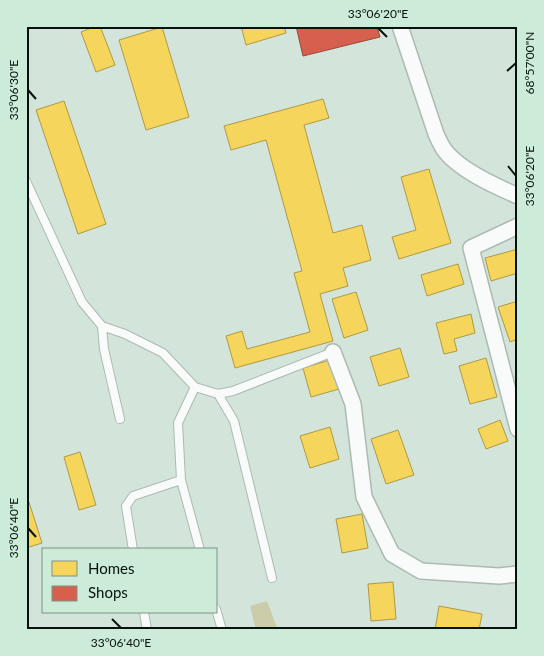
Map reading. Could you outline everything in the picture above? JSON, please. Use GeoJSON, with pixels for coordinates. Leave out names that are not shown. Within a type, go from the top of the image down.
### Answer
{"type":"FeatureCollection","features":[{"type":"Feature","properties":{"kind":"street"},"geometry":{"type":"LineString","coordinates":[[400,26],[436,134],[443,148],[487,182],[518,196]]}},
{"type":"Feature","properties":{"kind":"street"},"geometry":{"type":"LineString","coordinates":[[518,226],[471,248],[518,429]]}},
{"type":"Feature","properties":{"kind":"street"},"geometry":{"type":"LineString","coordinates":[[333,352],[353,404],[364,497],[392,554],[420,571],[499,576],[518,574]]}},
{"type":"Feature","properties":{"kind":"lane"},"geometry":{"type":"LineString","coordinates":[[26,181],[82,302],[102,326],[125,334],[163,353],[195,388],[218,394],[233,391],[333,352]]}},
{"type":"Feature","properties":{"kind":"lane"},"geometry":{"type":"LineString","coordinates":[[102,326],[104,349],[120,420]]}},
{"type":"Feature","properties":{"kind":"lane"},"geometry":{"type":"LineString","coordinates":[[195,388],[178,423],[180,480],[199,548]]}},
{"type":"Feature","properties":{"kind":"lane"},"geometry":{"type":"LineString","coordinates":[[218,394],[234,421],[272,578]]}},
{"type":"Feature","properties":{"kind":"lane"},"geometry":{"type":"LineString","coordinates":[[133,548],[126,506],[133,496],[180,480]]}},
{"type":"Feature","properties":{"kind":"lane"},"geometry":{"type":"LineString","coordinates":[[144,614],[146,630]]}},
{"type":"Feature","properties":{"kind":"lane"},"geometry":{"type":"LineString","coordinates":[[217,614],[222,630]]}},
{"type":"Feature","properties":{"kind":"green space"},"geometry":{"type":"Polygon","coordinates":[[[267,601],[278,630],[256,630],[250,606],[267,601]]]}},
{"type":"Feature","properties":{"kind":"building: Homes"},"geometry":{"type":"Polygon","coordinates":[[[100,26],[115,65],[96,72],[81,32],[100,26]]]}},
{"type":"Feature","properties":{"kind":"building: Homes"},"geometry":{"type":"Polygon","coordinates":[[[241,26],[284,26],[286,33],[246,45],[241,26]]]}},
{"type":"Feature","properties":{"kind":"building: Homes"},"geometry":{"type":"Polygon","coordinates":[[[162,27],[189,117],[146,130],[119,40],[162,27]]]}},
{"type":"Feature","properties":{"kind":"building: Homes"},"geometry":{"type":"Polygon","coordinates":[[[323,99],[329,118],[304,125],[333,233],[362,225],[371,260],[343,268],[348,286],[320,294],[333,341],[235,368],[226,336],[242,331],[247,349],[310,332],[294,273],[302,271],[266,140],[231,150],[224,126],[323,99]]]}},
{"type":"Feature","properties":{"kind":"building: Homes"},"geometry":{"type":"Polygon","coordinates":[[[64,101],[106,224],[78,234],[36,110],[64,101]]]}},
{"type":"Feature","properties":{"kind":"building: Homes"},"geometry":{"type":"Polygon","coordinates":[[[429,169],[451,243],[399,259],[392,237],[416,230],[401,177],[429,169]]]}},
{"type":"Feature","properties":{"kind":"building: Homes"},"geometry":{"type":"Polygon","coordinates":[[[518,249],[518,273],[491,281],[485,258],[518,249]]]}},
{"type":"Feature","properties":{"kind":"building: Homes"},"geometry":{"type":"Polygon","coordinates":[[[458,264],[464,284],[427,296],[421,275],[458,264]]]}},
{"type":"Feature","properties":{"kind":"building: Homes"},"geometry":{"type":"Polygon","coordinates":[[[356,292],[368,330],[344,338],[332,299],[356,292]]]}},
{"type":"Feature","properties":{"kind":"building: Homes"},"geometry":{"type":"Polygon","coordinates":[[[518,301],[518,339],[510,342],[498,307],[518,301]]]}},
{"type":"Feature","properties":{"kind":"building: Homes"},"geometry":{"type":"Polygon","coordinates":[[[471,314],[475,333],[454,339],[457,351],[444,354],[436,323],[471,314]]]}},
{"type":"Feature","properties":{"kind":"building: Homes"},"geometry":{"type":"Polygon","coordinates":[[[400,348],[409,377],[379,386],[370,357],[400,348]]]}},
{"type":"Feature","properties":{"kind":"building: Homes"},"geometry":{"type":"Polygon","coordinates":[[[486,358],[497,397],[470,404],[459,366],[486,358]]]}},
{"type":"Feature","properties":{"kind":"building: Homes"},"geometry":{"type":"Polygon","coordinates":[[[330,360],[339,389],[311,397],[303,368],[330,360]]]}},
{"type":"Feature","properties":{"kind":"building: Homes"},"geometry":{"type":"Polygon","coordinates":[[[500,420],[508,441],[486,449],[478,429],[500,420]]]}},
{"type":"Feature","properties":{"kind":"building: Homes"},"geometry":{"type":"Polygon","coordinates":[[[330,427],[339,459],[310,468],[300,436],[330,427]]]}},
{"type":"Feature","properties":{"kind":"building: Homes"},"geometry":{"type":"Polygon","coordinates":[[[398,430],[414,475],[386,484],[371,439],[398,430]]]}},
{"type":"Feature","properties":{"kind":"building: Homes"},"geometry":{"type":"Polygon","coordinates":[[[80,452],[96,505],[79,510],[64,457],[80,452]]]}},
{"type":"Feature","properties":{"kind":"building: Homes"},"geometry":{"type":"Polygon","coordinates":[[[29,502],[42,543],[26,548],[26,503],[29,502]]]}},
{"type":"Feature","properties":{"kind":"building: Homes"},"geometry":{"type":"Polygon","coordinates":[[[362,514],[368,548],[342,553],[336,519],[362,514]]]}},
{"type":"Feature","properties":{"kind":"building: Homes"},"geometry":{"type":"Polygon","coordinates":[[[393,582],[396,619],[371,621],[368,584],[393,582]]]}},
{"type":"Feature","properties":{"kind":"building: Homes"},"geometry":{"type":"Polygon","coordinates":[[[439,606],[482,614],[479,630],[435,630],[439,606]]]}},
{"type":"Feature","properties":{"kind":"building: Shops"},"geometry":{"type":"Polygon","coordinates":[[[296,26],[377,26],[380,37],[303,56],[296,26]]]}}]}
